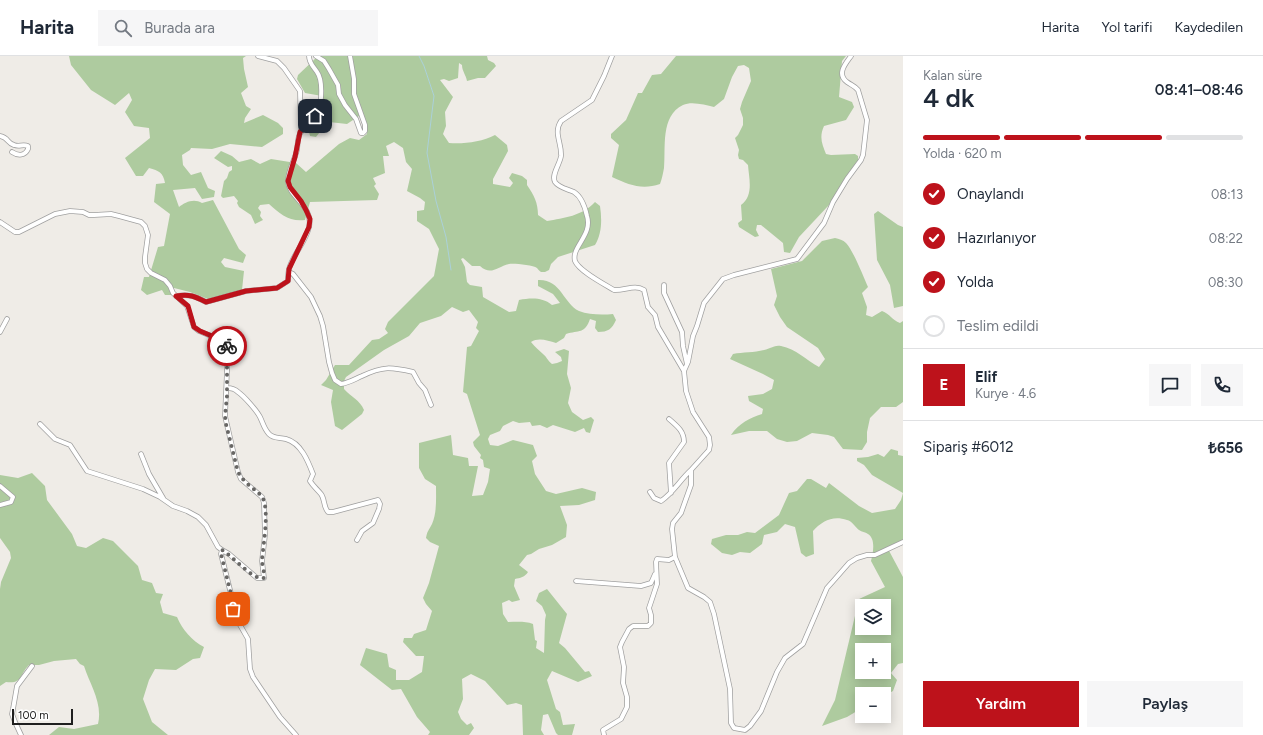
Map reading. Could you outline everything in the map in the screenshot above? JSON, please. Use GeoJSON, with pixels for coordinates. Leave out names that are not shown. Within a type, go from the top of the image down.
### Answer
{"type":"FeatureCollection","features":[{"type":"Feature","properties":{"kind":"street"},"geometry":{"type":"LineString","coordinates":[[176,296],[186,294],[193,295],[206,302],[246,291],[277,288],[288,281],[289,269],[309,227],[310,219],[306,210],[290,187],[288,181],[300,132],[300,91],[284,68],[277,61],[258,56]]}},
{"type":"Feature","properties":{"kind":"street"},"geometry":{"type":"LineString","coordinates":[[300,132],[315,116],[320,102],[320,76],[311,64],[309,56]]}},
{"type":"Feature","properties":{"kind":"street"},"geometry":{"type":"LineString","coordinates":[[316,56],[324,61],[329,69],[338,85],[339,94],[345,105],[356,119],[359,130],[363,133],[365,131],[365,125],[354,94],[354,79],[350,56]]}},
{"type":"Feature","properties":{"kind":"street"},"geometry":{"type":"LineString","coordinates":[[612,56],[592,100],[561,121],[558,125],[557,132],[561,158],[554,177],[555,181],[561,187],[574,192],[580,197],[589,222],[584,238],[576,250],[576,262],[581,268],[614,290],[619,291],[638,287],[644,290],[648,308],[655,315],[658,327],[684,371],[686,391],[693,412],[709,437],[709,450],[671,493],[661,501],[654,498],[650,492]]}},
{"type":"Feature","properties":{"kind":"street"},"geometry":{"type":"LineString","coordinates":[[684,371],[693,336],[704,303],[723,279],[798,259],[824,224],[833,202],[861,160],[863,155],[867,120],[866,112],[858,90],[847,83],[842,74],[842,68],[851,56]]}},
{"type":"Feature","properties":{"kind":"street"},"geometry":{"type":"LineString","coordinates":[[0,136],[7,138],[10,143],[15,146],[24,144],[28,146],[26,152],[22,154],[12,152]]}},
{"type":"Feature","properties":{"kind":"street"},"geometry":{"type":"LineString","coordinates":[[0,222],[15,232],[19,232],[55,214],[70,210],[83,212],[89,215],[111,214],[134,219],[141,222],[145,226],[147,231],[145,263],[151,273],[165,280],[176,296],[188,306],[194,327],[219,339],[226,344],[228,348],[225,416],[226,424],[238,472],[245,482],[262,497],[264,503],[265,536],[262,561],[264,578],[257,578],[229,554],[218,547],[206,525],[198,517],[143,489],[87,471],[70,445],[55,439],[40,424]]}},
{"type":"Feature","properties":{"kind":"street"},"geometry":{"type":"LineString","coordinates":[[289,272],[293,274],[311,297],[320,316],[329,362],[335,380],[341,384],[346,384],[363,375],[383,368],[394,367],[414,372],[419,384],[425,390],[431,405]]}},
{"type":"Feature","properties":{"kind":"street"},"geometry":{"type":"LineString","coordinates":[[664,285],[664,293],[682,332],[687,364]]}},
{"type":"Feature","properties":{"kind":"street"},"geometry":{"type":"LineString","coordinates":[[0,332],[6,319]]}},
{"type":"Feature","properties":{"kind":"street"},"geometry":{"type":"LineString","coordinates":[[227,388],[233,388],[239,392],[260,416],[268,433],[275,438],[287,439],[297,445],[306,458],[313,474],[310,481],[321,494],[325,508],[328,512],[378,500],[380,504],[379,509],[373,523],[362,531],[357,540]]}},
{"type":"Feature","properties":{"kind":"street"},"geometry":{"type":"LineString","coordinates":[[669,419],[684,436],[684,442],[669,463],[671,493]]}},
{"type":"Feature","properties":{"kind":"street"},"geometry":{"type":"LineString","coordinates":[[141,454],[149,474],[166,502]]}},
{"type":"Feature","properties":{"kind":"street"},"geometry":{"type":"LineString","coordinates":[[691,470],[691,485],[681,513],[672,529],[675,557],[688,588],[710,602],[714,614],[730,689],[731,723],[734,728],[745,730],[750,726],[761,711],[777,672],[785,658],[802,644],[827,588],[849,563],[857,558],[867,555],[876,555],[903,542]]}},
{"type":"Feature","properties":{"kind":"street"},"geometry":{"type":"LineString","coordinates":[[0,486],[13,497],[11,502],[0,506]]}},
{"type":"Feature","properties":{"kind":"street"},"geometry":{"type":"LineString","coordinates":[[222,550],[221,554],[231,594],[233,609],[236,618],[248,639],[250,669],[253,677],[280,717],[296,735]]}},
{"type":"Feature","properties":{"kind":"street"},"geometry":{"type":"LineString","coordinates":[[604,735],[603,730],[621,719],[627,707],[628,697],[623,683],[624,667],[620,647],[629,629],[633,626],[648,626],[651,623],[651,615],[648,608],[655,591],[657,560],[669,560],[675,557]]}},
{"type":"Feature","properties":{"kind":"street"},"geometry":{"type":"LineString","coordinates":[[576,580],[641,586],[651,583],[656,572]]}},
{"type":"Feature","properties":{"kind":"street"},"geometry":{"type":"LineString","coordinates":[[21,735],[12,714],[17,686],[21,683],[26,672],[32,666]]}},
{"type":"Feature","properties":{"kind":"green space"},"geometry":{"type":"Polygon","coordinates":[[[69,56],[246,56],[243,58],[248,87],[241,93],[246,106],[251,109],[245,118],[244,123],[263,115],[278,123],[283,128],[283,134],[262,147],[230,144],[212,149],[191,148],[182,155],[183,165],[191,175],[201,172],[208,188],[215,191],[214,197],[202,199],[195,188],[173,190],[179,207],[190,201],[202,203],[213,200],[239,249],[246,255],[243,263],[224,258],[221,262],[225,267],[244,271],[242,290],[208,299],[174,288],[171,295],[165,295],[162,290],[147,295],[141,290],[144,277],[149,277],[158,247],[164,246],[170,214],[154,202],[156,184],[165,183],[162,174],[149,168],[143,176],[136,176],[125,158],[150,138],[149,128],[134,126],[125,112],[132,100],[129,93],[115,105],[91,90],[71,65],[69,56]]]}},
{"type":"Feature","properties":{"kind":"green space"},"geometry":{"type":"Polygon","coordinates":[[[318,56],[487,56],[488,60],[496,66],[485,78],[467,81],[462,65],[459,63],[458,78],[449,81],[444,79],[440,80],[453,97],[445,112],[446,126],[443,134],[449,143],[473,142],[495,135],[507,145],[508,151],[493,179],[493,184],[510,187],[513,183],[509,178],[512,173],[522,176],[527,180],[527,185],[535,199],[538,215],[547,221],[579,213],[590,207],[595,202],[600,206],[601,226],[595,245],[558,257],[551,264],[549,270],[545,272],[541,272],[537,268],[523,264],[509,264],[491,271],[480,266],[472,266],[463,258],[461,259],[465,267],[467,282],[470,285],[482,287],[483,297],[509,312],[516,311],[519,300],[536,299],[548,302],[552,305],[560,303],[553,294],[538,286],[538,280],[552,283],[557,287],[569,303],[579,311],[605,315],[613,314],[616,320],[613,326],[607,331],[598,332],[595,328],[596,321],[590,319],[584,329],[566,334],[564,338],[556,343],[547,340],[531,342],[552,364],[562,361],[561,357],[555,352],[564,349],[569,351],[567,374],[571,388],[568,403],[572,412],[583,420],[591,417],[594,420],[590,433],[586,432],[584,428],[575,432],[553,425],[547,428],[540,425],[532,426],[530,422],[519,423],[513,421],[503,426],[500,431],[490,435],[488,439],[490,445],[498,446],[513,440],[533,445],[537,456],[532,461],[535,474],[546,491],[556,494],[582,488],[596,492],[595,500],[579,505],[560,506],[567,525],[566,537],[552,545],[527,555],[519,565],[528,572],[527,574],[521,578],[515,579],[514,586],[520,600],[512,602],[509,600],[502,603],[503,614],[508,622],[524,622],[533,624],[535,640],[537,641],[536,648],[544,653],[546,615],[542,606],[536,601],[539,593],[547,589],[567,614],[559,643],[585,672],[589,671],[592,676],[578,682],[552,671],[547,680],[556,709],[560,712],[563,725],[575,724],[572,735],[558,735],[548,714],[543,715],[541,730],[544,735],[523,735],[522,705],[516,703],[507,705],[485,681],[471,674],[462,679],[463,699],[458,712],[461,719],[467,725],[471,723],[474,728],[469,735],[428,735],[430,732],[417,717],[401,689],[392,690],[360,665],[366,648],[387,654],[389,667],[396,670],[396,680],[409,680],[422,672],[424,656],[416,656],[403,642],[404,638],[412,638],[414,634],[426,630],[432,611],[423,598],[429,583],[439,546],[430,542],[426,538],[435,515],[436,486],[425,479],[419,468],[419,443],[451,435],[453,455],[468,458],[469,466],[478,466],[472,496],[483,495],[488,482],[490,469],[484,467],[483,460],[480,458],[481,455],[474,446],[473,442],[480,435],[467,394],[463,392],[467,347],[471,346],[479,331],[476,328],[478,322],[469,310],[463,312],[452,307],[441,316],[420,323],[409,336],[384,350],[346,377],[344,381],[344,389],[358,401],[364,410],[362,414],[342,430],[335,426],[331,402],[333,390],[321,385],[326,380],[335,365],[349,365],[372,340],[379,339],[388,333],[385,329],[388,322],[434,276],[439,249],[429,229],[417,221],[417,211],[424,210],[425,202],[407,191],[412,169],[406,162],[403,148],[394,142],[386,146],[389,156],[383,156],[385,173],[373,178],[376,184],[374,186],[379,194],[377,200],[310,202],[305,220],[294,220],[289,218],[281,214],[269,204],[260,205],[258,208],[261,212],[260,216],[263,220],[255,224],[251,215],[239,207],[237,203],[238,201],[234,196],[223,198],[221,196],[224,181],[229,172],[232,170],[232,166],[228,167],[214,158],[221,151],[232,156],[239,162],[251,159],[260,164],[271,159],[296,163],[306,172],[339,144],[350,138],[359,140],[367,134],[366,121],[359,116],[347,124],[329,122],[326,116],[321,118],[323,128],[316,137],[310,136],[308,128],[321,109],[322,96],[305,93],[297,79],[298,75],[318,56]]]}},
{"type":"Feature","properties":{"kind":"green space"},"geometry":{"type":"Polygon","coordinates":[[[676,56],[846,56],[842,61],[839,97],[852,102],[854,107],[846,120],[824,126],[822,140],[826,154],[855,154],[858,156],[858,162],[844,180],[829,205],[799,237],[790,253],[784,252],[783,243],[761,225],[757,225],[756,230],[759,236],[755,237],[739,227],[738,223],[742,220],[741,205],[748,196],[750,186],[748,165],[743,160],[739,159],[739,150],[735,138],[743,125],[743,118],[740,109],[751,81],[749,68],[744,65],[738,66],[732,77],[724,99],[714,107],[690,103],[683,105],[676,110],[671,117],[667,124],[664,168],[660,184],[641,187],[612,177],[619,145],[611,138],[611,134],[626,120],[638,93],[642,93],[652,75],[661,74],[676,56]]]}},
{"type":"Feature","properties":{"kind":"green space"},"geometry":{"type":"Polygon","coordinates":[[[878,211],[903,227],[903,306],[894,308],[890,285],[877,260],[874,214],[878,211]]]}},
{"type":"Feature","properties":{"kind":"green space"},"geometry":{"type":"Polygon","coordinates":[[[835,238],[844,241],[849,247],[868,287],[862,293],[867,307],[866,315],[872,317],[882,311],[897,322],[900,323],[903,321],[903,402],[896,407],[881,407],[870,418],[867,432],[867,442],[862,450],[843,449],[834,437],[812,433],[797,441],[787,442],[777,439],[767,431],[749,431],[731,435],[745,422],[762,414],[763,409],[749,401],[748,396],[763,394],[772,389],[774,380],[730,359],[733,354],[761,351],[779,346],[786,347],[819,367],[825,359],[818,348],[787,327],[780,317],[774,305],[777,296],[771,269],[802,261],[822,241],[835,238]]]}},
{"type":"Feature","properties":{"kind":"green space"},"geometry":{"type":"Polygon","coordinates":[[[891,449],[898,451],[898,455],[903,456],[903,493],[872,475],[864,465],[857,461],[857,458],[878,454],[884,457],[891,449]]]}},
{"type":"Feature","properties":{"kind":"green space"},"geometry":{"type":"Polygon","coordinates":[[[32,473],[45,486],[47,500],[72,534],[77,546],[86,548],[103,538],[113,541],[138,566],[142,580],[152,583],[156,593],[163,594],[160,602],[163,613],[177,617],[188,634],[204,647],[200,658],[193,659],[176,670],[155,669],[149,680],[143,699],[152,722],[168,735],[49,735],[59,727],[74,729],[98,724],[99,709],[95,694],[84,666],[76,659],[54,661],[39,665],[29,665],[18,680],[15,682],[6,682],[0,686],[0,589],[1,582],[11,558],[10,552],[0,538],[0,475],[18,478],[32,473]]]}},
{"type":"Feature","properties":{"kind":"green space"},"geometry":{"type":"Polygon","coordinates":[[[807,479],[811,479],[826,488],[829,483],[859,506],[872,513],[895,509],[901,500],[903,493],[903,540],[887,547],[903,577],[903,663],[898,664],[891,673],[897,680],[893,691],[891,692],[891,687],[855,687],[855,712],[847,717],[822,726],[835,700],[855,616],[855,635],[891,635],[891,599],[859,599],[885,587],[871,561],[873,543],[871,536],[859,530],[849,521],[837,518],[828,520],[820,524],[813,531],[814,554],[806,557],[801,553],[795,527],[785,524],[777,532],[764,535],[762,544],[750,553],[740,552],[732,555],[722,553],[711,544],[712,539],[747,532],[755,533],[779,515],[789,493],[797,491],[807,479]]]}},
{"type":"Feature","properties":{"kind":"waterway"},"geometry":{"type":"LineString","coordinates":[[419,56],[434,96],[427,153],[436,201],[446,237],[451,270]]}},
{"type":"Feature","properties":{"kind":"way so far"},"geometry":{"type":"LineString","coordinates":[[227,346],[227,396],[225,416],[229,438],[234,453],[236,467],[241,479],[262,497],[265,515],[265,536],[262,561],[262,568],[265,576],[264,578],[257,578],[229,554],[222,550],[221,554],[231,594],[233,609]]}},
{"type":"Feature","properties":{"kind":"route"},"geometry":{"type":"LineString","coordinates":[[227,346],[219,339],[194,327],[188,306],[176,296],[186,294],[193,295],[206,302],[246,291],[277,288],[286,284],[288,281],[289,269],[309,227],[310,219],[301,201],[288,184],[288,176],[295,157],[300,132],[315,116]]}}]}
